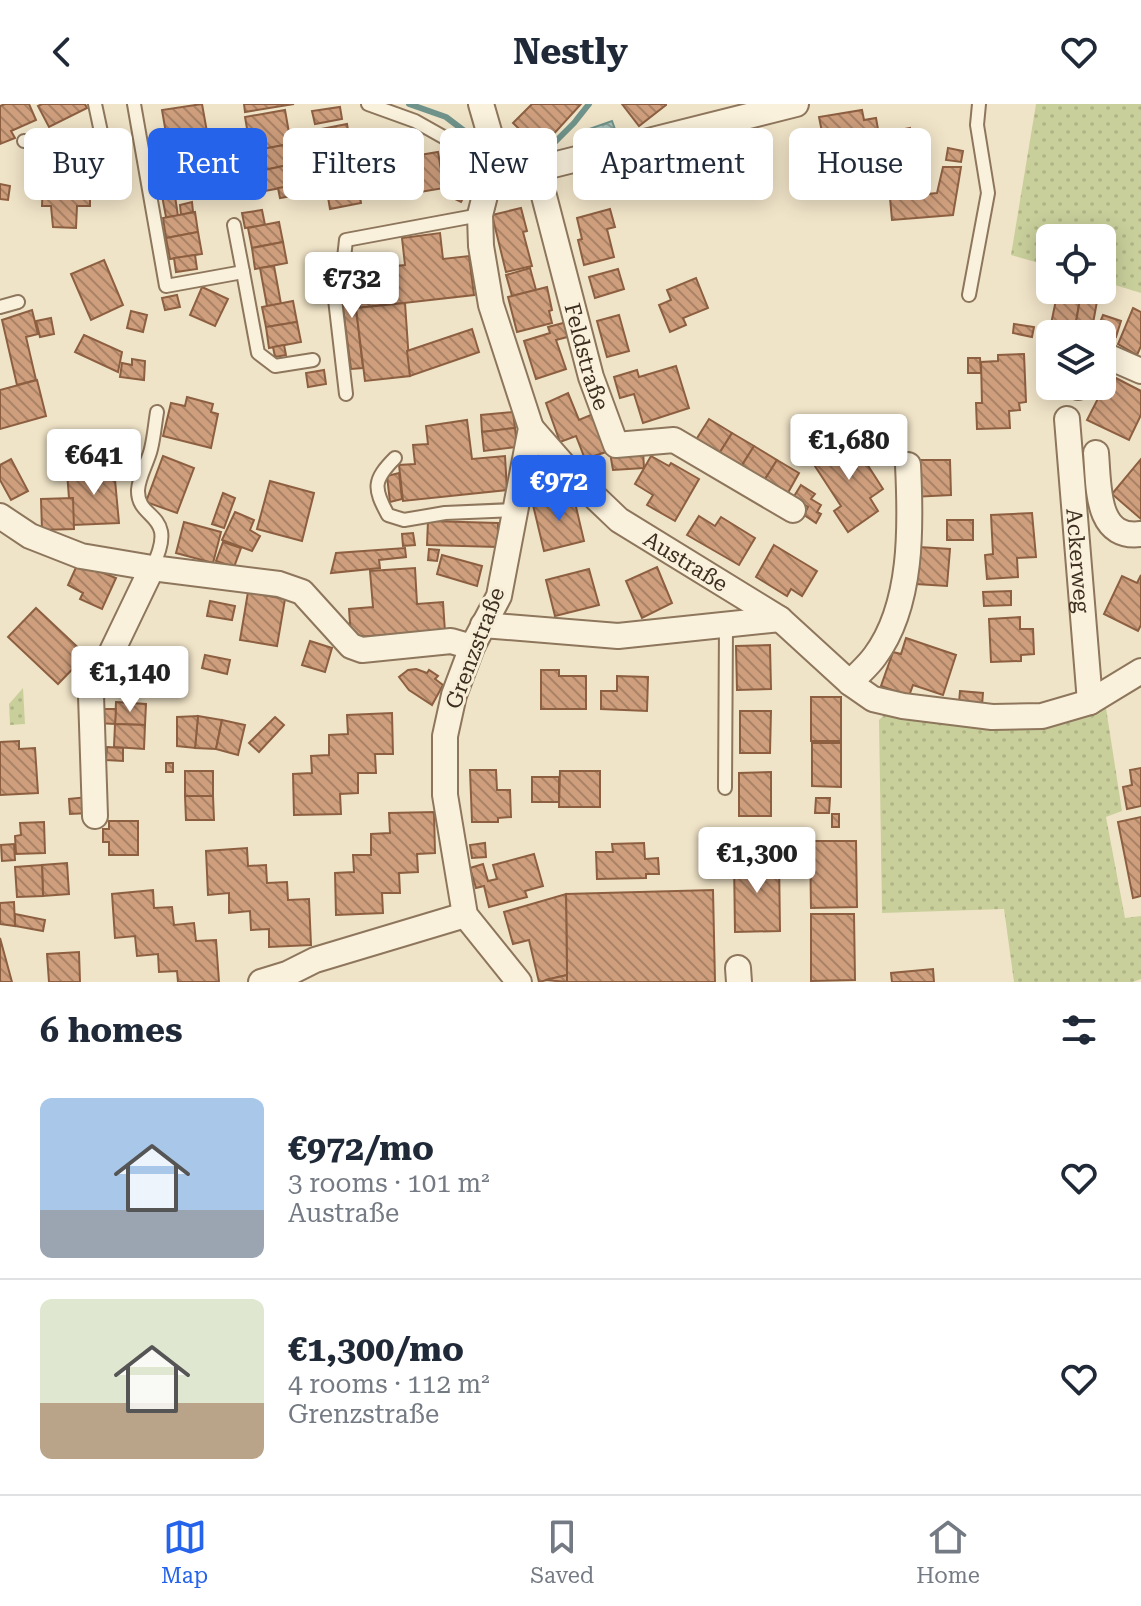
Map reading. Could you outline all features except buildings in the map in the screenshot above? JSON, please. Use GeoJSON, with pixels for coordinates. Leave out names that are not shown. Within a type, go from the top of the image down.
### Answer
{"type":"FeatureCollection","features":[{"type":"Feature","properties":{"kind":"street"},"geometry":{"type":"LineString","coordinates":[[481,104],[488,128]]}},
{"type":"Feature","properties":{"kind":"street"},"geometry":{"type":"LineString","coordinates":[[557,164],[796,104]]}},
{"type":"Feature","properties":{"kind":"street"},"geometry":{"type":"LineString","coordinates":[[484,200],[480,215],[481,246],[491,305],[531,428]]}},
{"type":"Feature","properties":{"kind":"street","name":"Feldstraße"},"geometry":{"type":"LineString","coordinates":[[545,200],[591,377],[616,445],[674,440],[793,510]]}},
{"type":"Feature","properties":{"kind":"street"},"geometry":{"type":"LineString","coordinates":[[1116,360],[1141,371]]}},
{"type":"Feature","properties":{"kind":"street","name":"Ackerweg"},"geometry":{"type":"LineString","coordinates":[[1067,419],[1090,702]]}},
{"type":"Feature","properties":{"kind":"street","name":"Grenzstraße"},"geometry":{"type":"LineString","coordinates":[[519,982],[465,915],[445,795],[444,763],[445,736],[454,695],[472,647],[499,596],[531,428]]}},
{"type":"Feature","properties":{"kind":"street","name":"Austraße"},"geometry":{"type":"LineString","coordinates":[[531,428],[573,476],[619,520],[780,619],[850,683],[873,699],[903,706],[992,717],[1042,716],[1090,702],[1141,671]]}},
{"type":"Feature","properties":{"kind":"street"},"geometry":{"type":"LineString","coordinates":[[1096,453],[1101,511],[1109,525],[1120,533],[1141,534]]}},
{"type":"Feature","properties":{"kind":"street"},"geometry":{"type":"LineString","coordinates":[[850,683],[876,655],[901,603],[911,521],[908,465]]}},
{"type":"Feature","properties":{"kind":"street"},"geometry":{"type":"LineString","coordinates":[[0,516],[30,536],[81,556],[279,584],[302,592],[351,646],[362,650],[451,641],[472,647]]}},
{"type":"Feature","properties":{"kind":"street"},"geometry":{"type":"LineString","coordinates":[[95,816],[91,695],[152,568]]}},
{"type":"Feature","properties":{"kind":"street","name":"Austraße"},"geometry":{"type":"LineString","coordinates":[[483,625],[618,636],[780,619]]}},
{"type":"Feature","properties":{"kind":"street"},"geometry":{"type":"LineString","coordinates":[[261,982],[287,974],[315,960],[465,915]]}},
{"type":"Feature","properties":{"kind":"lane"},"geometry":{"type":"LineString","coordinates":[[95,104],[100,128]]}},
{"type":"Feature","properties":{"kind":"lane"},"geometry":{"type":"LineString","coordinates":[[134,104],[166,286],[243,272]]}},
{"type":"Feature","properties":{"kind":"lane"},"geometry":{"type":"LineString","coordinates":[[368,104],[415,121],[440,135]]}},
{"type":"Feature","properties":{"kind":"lane"},"geometry":{"type":"LineString","coordinates":[[969,295],[988,193],[977,125],[979,104]]}},
{"type":"Feature","properties":{"kind":"lane"},"geometry":{"type":"LineString","coordinates":[[346,394],[333,282],[343,267],[346,240],[480,215]]}},
{"type":"Feature","properties":{"kind":"lane"},"geometry":{"type":"LineString","coordinates":[[234,225],[258,353],[275,366],[313,360]]}},
{"type":"Feature","properties":{"kind":"lane"},"geometry":{"type":"LineString","coordinates":[[0,307],[18,302]]}},
{"type":"Feature","properties":{"kind":"lane"},"geometry":{"type":"LineString","coordinates":[[152,568],[160,550],[162,535],[155,519],[139,499],[138,492],[152,448],[157,412]]}},
{"type":"Feature","properties":{"kind":"lane"},"geometry":{"type":"LineString","coordinates":[[395,458],[381,472],[377,495],[388,515],[404,520],[445,513],[513,510]]}},
{"type":"Feature","properties":{"kind":"lane"},"geometry":{"type":"LineString","coordinates":[[725,788],[726,625]]}},
{"type":"Feature","properties":{"kind":"green space"},"geometry":{"type":"Polygon","coordinates":[[[1036,104],[1141,104],[1141,293],[1116,285],[1116,224],[1036,224],[1036,262],[1011,255],[1036,104]]]}},
{"type":"Feature","properties":{"kind":"green space"},"geometry":{"type":"Polygon","coordinates":[[[23,688],[25,724],[10,725],[9,704],[23,688]]]}},
{"type":"Feature","properties":{"kind":"green space"},"geometry":{"type":"Polygon","coordinates":[[[1106,708],[1122,811],[1106,817],[1125,918],[1141,916],[1141,979],[1133,982],[1014,982],[1004,909],[882,913],[879,720],[884,715],[987,727],[1080,717],[1106,708]]]}},
{"type":"Feature","properties":{"kind":"water"},"geometry":{"type":"Polygon","coordinates":[[[612,121],[615,128],[592,128],[612,121]]]}},
{"type":"Feature","properties":{"kind":"water"},"geometry":{"type":"Polygon","coordinates":[[[837,420],[859,429],[855,440],[832,430],[837,420]]]}},
{"type":"Feature","properties":{"kind":"waterway"},"geometry":{"type":"LineString","coordinates":[[409,104],[446,117],[460,128]]}},
{"type":"Feature","properties":{"kind":"waterway"},"geometry":{"type":"LineString","coordinates":[[557,140],[589,104]]}}]}
